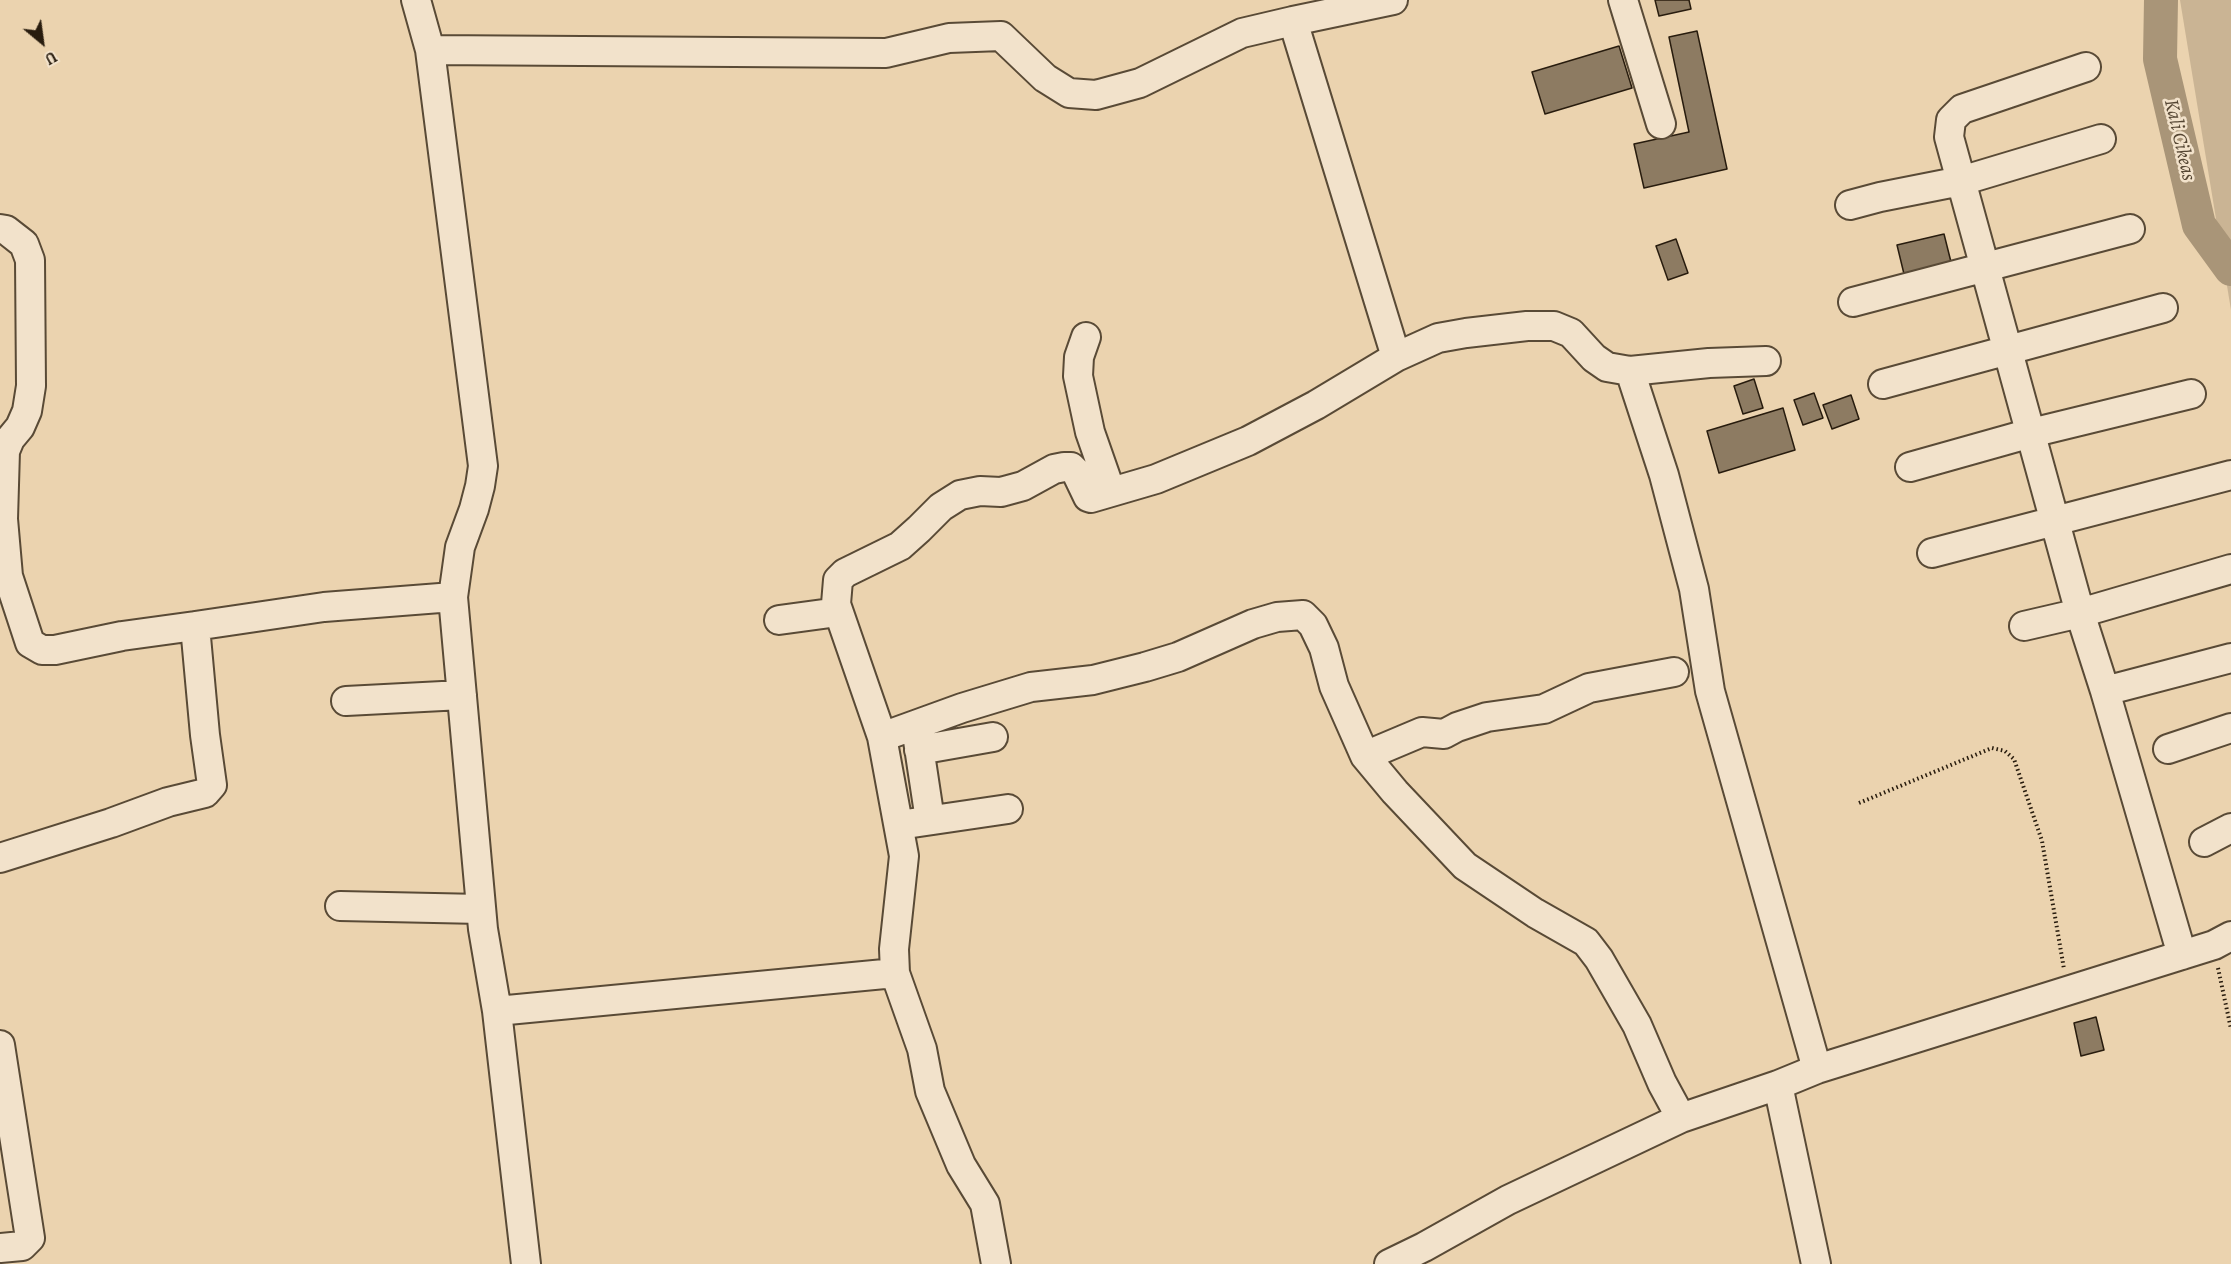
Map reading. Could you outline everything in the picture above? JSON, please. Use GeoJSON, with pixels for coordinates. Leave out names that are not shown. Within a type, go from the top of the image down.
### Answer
{"type":"FeatureCollection","features":[{"type":"Feature","properties":{"kind":"street"},"geometry":{"type":"LineString","coordinates":[[416,0],[430,50],[483,466],[474,509],[460,547],[453,597],[481,909],[497,1011],[526,1264]]}},
{"type":"Feature","properties":{"kind":"street"},"geometry":{"type":"LineString","coordinates":[[430,50],[886,53],[949,38],[1000,36],[1045,78],[1070,93],[1096,94],[1140,82],[1242,33],[1393,0]]}},
{"type":"Feature","properties":{"kind":"street"},"geometry":{"type":"LineString","coordinates":[[1623,0],[1661,124]]}},
{"type":"Feature","properties":{"kind":"street"},"geometry":{"type":"LineString","coordinates":[[1293,21],[1396,357]]}},
{"type":"Feature","properties":{"kind":"street"},"geometry":{"type":"LineString","coordinates":[[2086,67],[1962,109],[1951,120],[1949,137],[2080,613],[2182,955]]}},
{"type":"Feature","properties":{"kind":"street"},"geometry":{"type":"LineString","coordinates":[[1850,205],[1960,181],[2101,139]]}},
{"type":"Feature","properties":{"kind":"street"},"geometry":{"type":"LineString","coordinates":[[0,229],[6,230],[24,244],[30,260],[31,386],[27,411],[5,451],[3,519],[8,576],[30,643],[42,650],[55,650],[122,636],[324,607],[453,597]]}},
{"type":"Feature","properties":{"kind":"street"},"geometry":{"type":"LineString","coordinates":[[1853,302],[2130,229]]}},
{"type":"Feature","properties":{"kind":"street"},"geometry":{"type":"LineString","coordinates":[[1883,384],[2163,308]]}},
{"type":"Feature","properties":{"kind":"street"},"geometry":{"type":"LineString","coordinates":[[996,1264],[985,1204],[961,1165],[930,1092],[922,1049],[895,973],[895,939],[904,856],[882,737],[838,612],[835,594],[838,580],[845,573],[900,546],[941,507],[960,495],[980,491],[1001,492],[1023,486],[1054,469],[1071,467],[1088,497],[1156,479],[1248,441],[1316,405],[1396,357],[1438,338],[1527,326],[1554,326],[1571,333],[1594,358],[1608,367],[1630,371],[1709,363],[1766,361]]}},
{"type":"Feature","properties":{"kind":"street"},"geometry":{"type":"LineString","coordinates":[[1086,337],[1079,357],[1078,376],[1093,440],[1111,492]]}},
{"type":"Feature","properties":{"kind":"street"},"geometry":{"type":"LineString","coordinates":[[1630,371],[1664,475],[1694,589],[1710,691],[1817,1069]]}},
{"type":"Feature","properties":{"kind":"street"},"geometry":{"type":"LineString","coordinates":[[1910,467],[2031,433],[2191,394]]}},
{"type":"Feature","properties":{"kind":"street"},"geometry":{"type":"LineString","coordinates":[[1932,553],[2231,475]]}},
{"type":"Feature","properties":{"kind":"street"},"geometry":{"type":"LineString","coordinates":[[2024,626],[2080,613],[2231,570]]}},
{"type":"Feature","properties":{"kind":"street"},"geometry":{"type":"LineString","coordinates":[[779,620],[838,612]]}},
{"type":"Feature","properties":{"kind":"street"},"geometry":{"type":"LineString","coordinates":[[882,737],[1031,687],[1093,680],[1145,667],[1178,657],[1253,624],[1277,617],[1303,615],[1313,625],[1324,648],[1334,686],[1365,756],[1395,792],[1465,866],[1535,913],[1586,942],[1599,959],[1637,1025],[1662,1083],[1681,1118]]}},
{"type":"Feature","properties":{"kind":"street"},"geometry":{"type":"LineString","coordinates":[[0,858],[111,823],[168,802],[205,793],[212,785],[195,626]]}},
{"type":"Feature","properties":{"kind":"street"},"geometry":{"type":"LineString","coordinates":[[2105,691],[2231,658]]}},
{"type":"Feature","properties":{"kind":"street"},"geometry":{"type":"LineString","coordinates":[[1365,756],[1422,732],[1444,734],[1487,717],[1544,709],[1589,688],[1674,672]]}},
{"type":"Feature","properties":{"kind":"street"},"geometry":{"type":"LineString","coordinates":[[346,701],[462,694]]}},
{"type":"Feature","properties":{"kind":"street"},"geometry":{"type":"LineString","coordinates":[[2168,749],[2231,728]]}},
{"type":"Feature","properties":{"kind":"street"},"geometry":{"type":"LineString","coordinates":[[930,820],[918,742],[993,737]]}},
{"type":"Feature","properties":{"kind":"street"},"geometry":{"type":"LineString","coordinates":[[898,825],[1008,809]]}},
{"type":"Feature","properties":{"kind":"street"},"geometry":{"type":"LineString","coordinates":[[2204,842],[2231,828]]}},
{"type":"Feature","properties":{"kind":"street"},"geometry":{"type":"LineString","coordinates":[[340,906],[481,909]]}},
{"type":"Feature","properties":{"kind":"street"},"geometry":{"type":"LineString","coordinates":[[1389,1264],[1508,1200],[1681,1118],[1778,1085],[1817,1069],[2182,955],[2222,940]]}},
{"type":"Feature","properties":{"kind":"street"},"geometry":{"type":"LineString","coordinates":[[497,1011],[895,973]]}},
{"type":"Feature","properties":{"kind":"street"},"geometry":{"type":"LineString","coordinates":[[0,1045],[30,1238],[22,1246],[0,1248]]}},
{"type":"Feature","properties":{"kind":"street"},"geometry":{"type":"LineString","coordinates":[[1778,1085],[1816,1264]]}},
{"type":"Feature","properties":{"kind":"path"},"geometry":{"type":"LineString","coordinates":[[1859,803],[1992,748],[2005,751],[2014,759],[2042,841],[2068,990]]}},
{"type":"Feature","properties":{"kind":"path"},"geometry":{"type":"LineString","coordinates":[[2222,940],[2231,1029]]}},
{"type":"Feature","properties":{"kind":"shaded area"},"geometry":{"type":"Polygon","coordinates":[[[2180,0],[2231,0],[2231,310],[2180,0]]]}},
{"type":"Feature","properties":{"kind":"building"},"geometry":{"type":"Polygon","coordinates":[[[1655,0],[1689,0],[1691,9],[1659,16],[1655,0]]]}},
{"type":"Feature","properties":{"kind":"building"},"geometry":{"type":"Polygon","coordinates":[[[1697,31],[1727,169],[1644,188],[1634,144],[1689,132],[1669,37],[1697,31]]]}},
{"type":"Feature","properties":{"kind":"building"},"geometry":{"type":"Polygon","coordinates":[[[1619,46],[1632,88],[1545,114],[1532,72],[1619,46]]]}},
{"type":"Feature","properties":{"kind":"building"},"geometry":{"type":"Polygon","coordinates":[[[1944,234],[1951,262],[1904,274],[1897,245],[1944,234]]]}},
{"type":"Feature","properties":{"kind":"building"},"geometry":{"type":"Polygon","coordinates":[[[1676,239],[1688,273],[1668,280],[1656,246],[1676,239]]]}},
{"type":"Feature","properties":{"kind":"building"},"geometry":{"type":"Polygon","coordinates":[[[1754,379],[1763,408],[1743,414],[1734,386],[1754,379]]]}},
{"type":"Feature","properties":{"kind":"building"},"geometry":{"type":"Polygon","coordinates":[[[1814,393],[1823,418],[1803,425],[1794,400],[1814,393]]]}},
{"type":"Feature","properties":{"kind":"building"},"geometry":{"type":"Polygon","coordinates":[[[1851,395],[1859,419],[1832,429],[1823,405],[1851,395]]]}},
{"type":"Feature","properties":{"kind":"building"},"geometry":{"type":"Polygon","coordinates":[[[1783,408],[1795,450],[1719,473],[1707,431],[1783,408]]]}},
{"type":"Feature","properties":{"kind":"building"},"geometry":{"type":"Polygon","coordinates":[[[2096,1017],[2104,1050],[2081,1056],[2074,1023],[2096,1017]]]}},
{"type":"Feature","properties":{"kind":"waterway","name":"Kali Cikeas"},"geometry":{"type":"LineString","coordinates":[[2161,0],[2160,59],[2199,225],[2231,269]]}}]}
